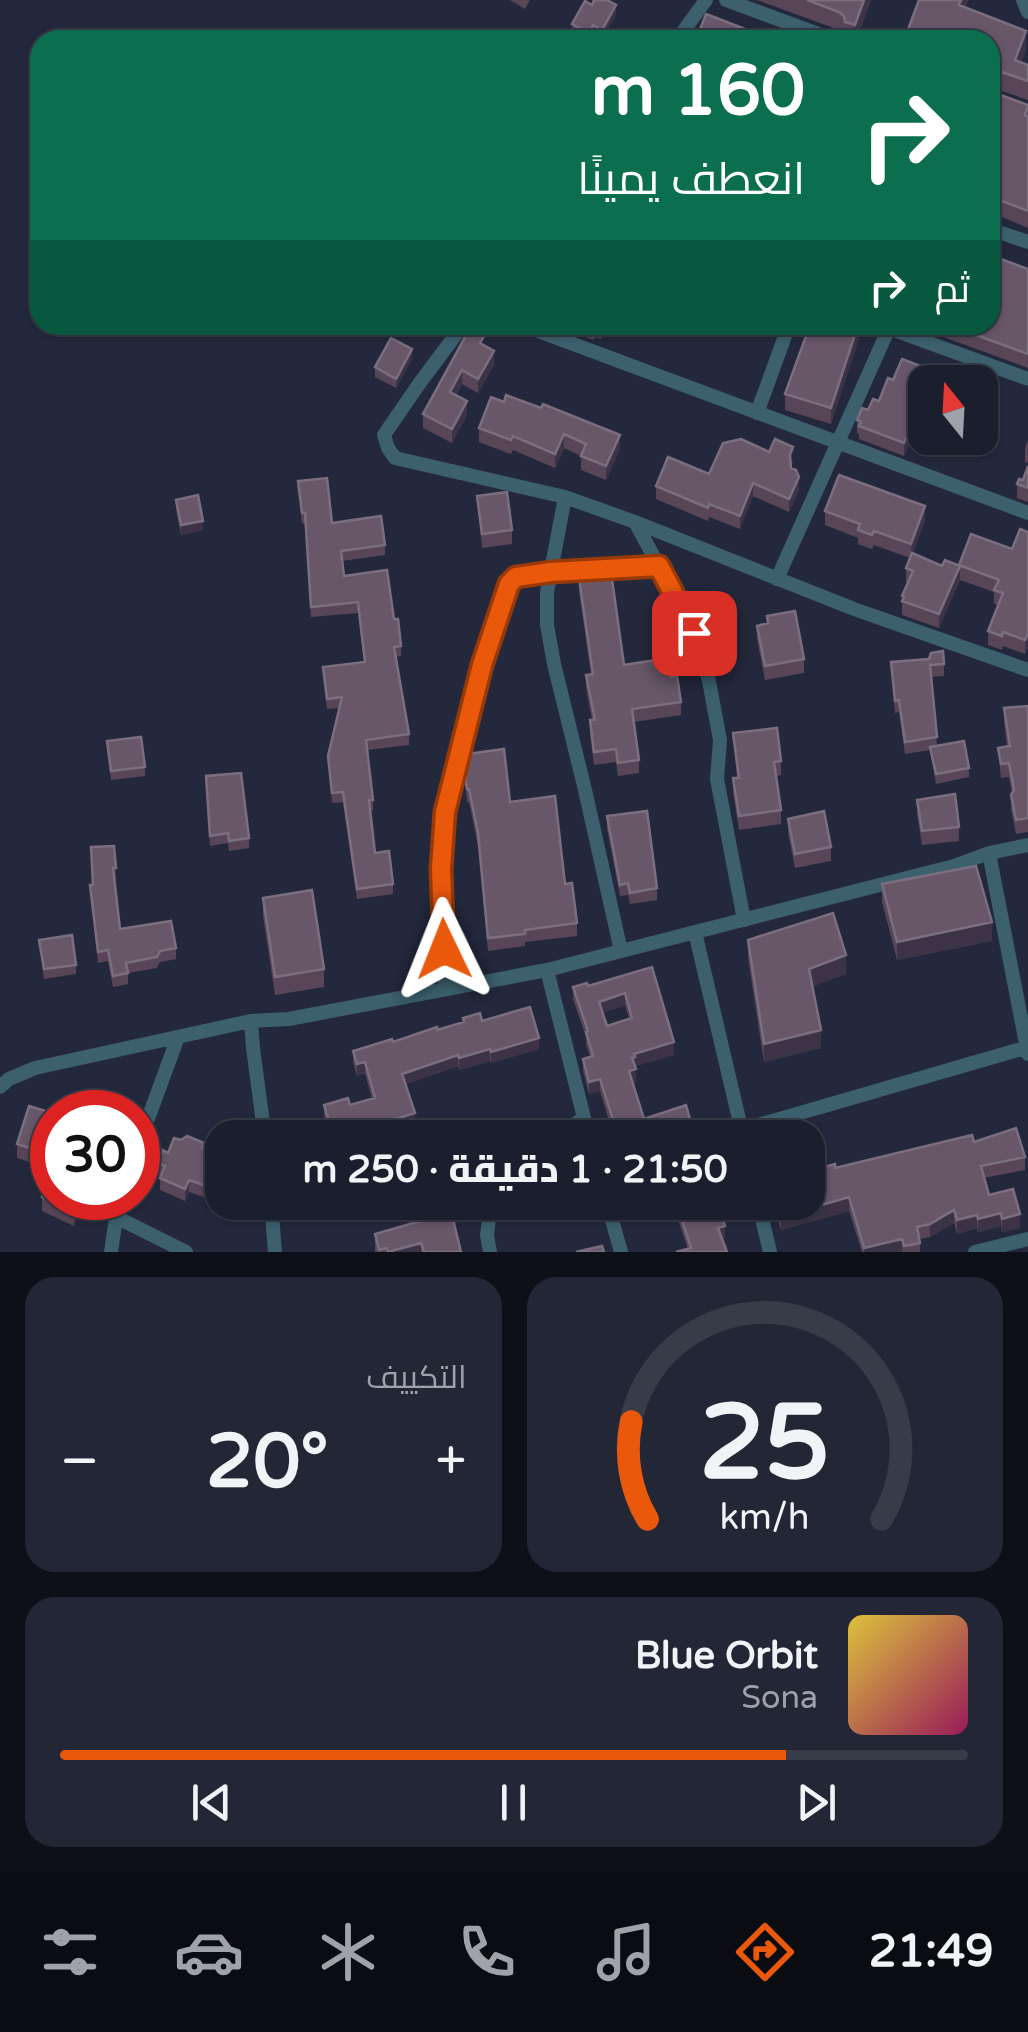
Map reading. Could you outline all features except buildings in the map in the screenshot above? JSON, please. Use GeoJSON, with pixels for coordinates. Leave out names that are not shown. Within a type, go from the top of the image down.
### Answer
{"type":"FeatureCollection","features":[{"type":"Feature","properties":{"kind":"street"},"geometry":{"type":"LineString","coordinates":[[684,30],[706,0]]}},
{"type":"Feature","properties":{"kind":"street"},"geometry":{"type":"LineString","coordinates":[[726,0],[808,30]]}},
{"type":"Feature","properties":{"kind":"street"},"geometry":{"type":"LineString","coordinates":[[1022,0],[1028,12]]}},
{"type":"Feature","properties":{"kind":"street"},"geometry":{"type":"LineString","coordinates":[[1000,232],[1028,242]]}},
{"type":"Feature","properties":{"kind":"street"},"geometry":{"type":"LineString","coordinates":[[455,335],[384,435],[396,458],[565,497],[854,610],[1028,670]]}},
{"type":"Feature","properties":{"kind":"street"},"geometry":{"type":"LineString","coordinates":[[549,335],[1028,513]]}},
{"type":"Feature","properties":{"kind":"street"},"geometry":{"type":"LineString","coordinates":[[757,412],[785,335]]}},
{"type":"Feature","properties":{"kind":"street"},"geometry":{"type":"LineString","coordinates":[[777,579],[839,443],[881,335]]}},
{"type":"Feature","properties":{"kind":"street"},"geometry":{"type":"LineString","coordinates":[[909,335],[1028,379]]}},
{"type":"Feature","properties":{"kind":"street"},"geometry":{"type":"LineString","coordinates":[[565,497],[547,592],[547,625],[621,951]]}},
{"type":"Feature","properties":{"kind":"street"},"geometry":{"type":"LineString","coordinates":[[635,522],[694,633],[709,681],[720,740],[717,779],[744,920]]}},
{"type":"Feature","properties":{"kind":"street"},"geometry":{"type":"LineString","coordinates":[[445,989],[441,869],[445,812],[482,665],[509,584],[516,577],[551,572],[659,566]]}},
{"type":"Feature","properties":{"kind":"street"},"geometry":{"type":"LineString","coordinates":[[0,1087],[35,1068],[251,1020],[289,1019],[546,970],[1028,845]]}},
{"type":"Feature","properties":{"kind":"street"},"geometry":{"type":"LineString","coordinates":[[790,1120],[1027,1050],[988,853]]}},
{"type":"Feature","properties":{"kind":"street"},"geometry":{"type":"LineString","coordinates":[[695,932],[739,1120]]}},
{"type":"Feature","properties":{"kind":"street"},"geometry":{"type":"LineString","coordinates":[[546,970],[584,1118],[581,1120]]}},
{"type":"Feature","properties":{"kind":"street"},"geometry":{"type":"LineString","coordinates":[[251,1020],[262,1120]]}},
{"type":"Feature","properties":{"kind":"street"},"geometry":{"type":"LineString","coordinates":[[159,1090],[178,1037]]}},
{"type":"Feature","properties":{"kind":"street"},"geometry":{"type":"LineString","coordinates":[[111,1252],[116,1220]]}},
{"type":"Feature","properties":{"kind":"street"},"geometry":{"type":"LineString","coordinates":[[120,1220],[186,1252]]}},
{"type":"Feature","properties":{"kind":"street"},"geometry":{"type":"LineString","coordinates":[[272,1220],[275,1252]]}},
{"type":"Feature","properties":{"kind":"street"},"geometry":{"type":"LineString","coordinates":[[489,1220],[490,1252]]}},
{"type":"Feature","properties":{"kind":"street"},"geometry":{"type":"LineString","coordinates":[[612,1220],[621,1252]]}},
{"type":"Feature","properties":{"kind":"street"},"geometry":{"type":"LineString","coordinates":[[762,1220],[770,1252]]}},
{"type":"Feature","properties":{"kind":"street"},"geometry":{"type":"LineString","coordinates":[[975,1252],[1028,1239]]}},
{"type":"Feature","properties":{"kind":"route"},"geometry":{"type":"LineString","coordinates":[[444,949],[441,869],[445,812],[482,665],[509,584],[516,577],[551,572],[659,566],[694,633]]}}]}
